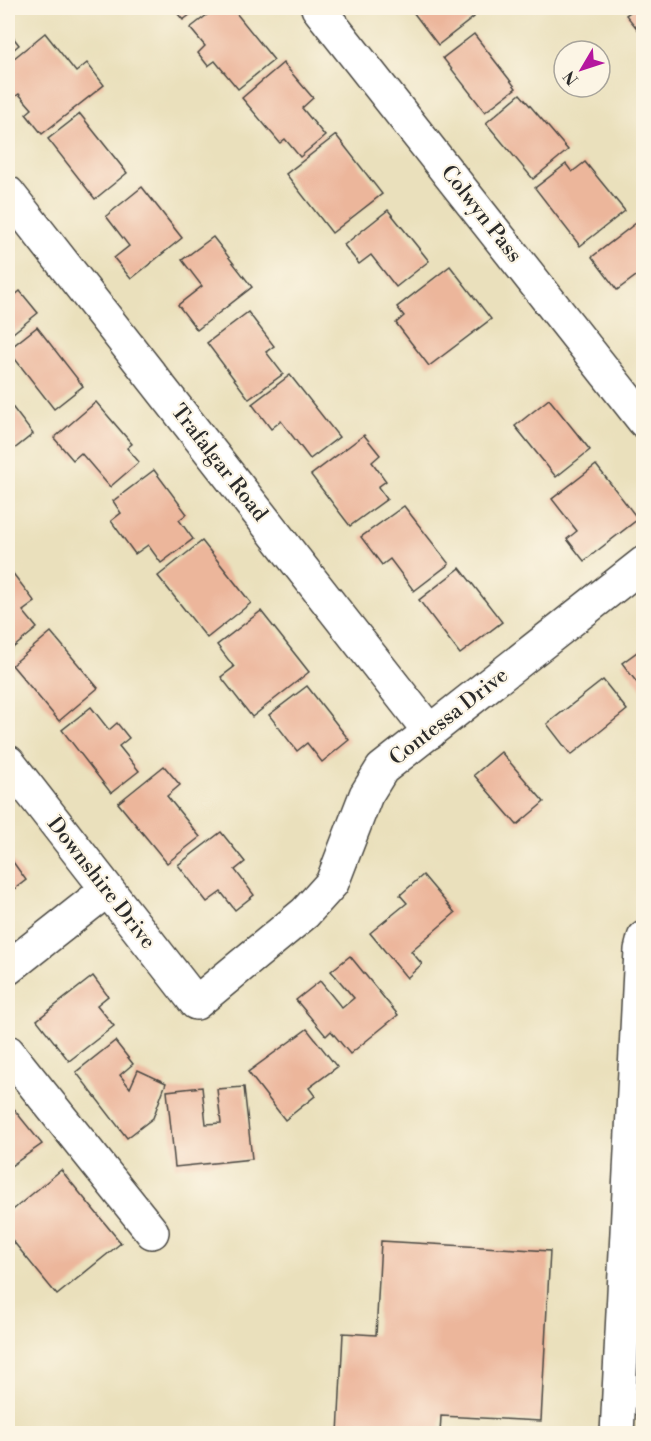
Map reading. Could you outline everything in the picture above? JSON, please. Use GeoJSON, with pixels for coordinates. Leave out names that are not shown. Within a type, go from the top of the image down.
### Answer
{"type":"FeatureCollection","features":[{"type":"Feature","properties":{"kind":"street","name":"Colwyn Pass"},"geometry":{"type":"LineString","coordinates":[[318,8],[644,421]]}},
{"type":"Feature","properties":{"kind":"street","name":"Trafalgar Road"},"geometry":{"type":"LineString","coordinates":[[8,194],[430,732]]}},
{"type":"Feature","properties":{"kind":"street","name":"Contessa Drive"},"geometry":{"type":"LineString","coordinates":[[196,1003],[306,913],[332,883],[366,795],[382,769],[644,563]]}},
{"type":"Feature","properties":{"kind":"street","name":"Downshire Drive"},"geometry":{"type":"LineString","coordinates":[[8,762],[196,1003]]}},
{"type":"Feature","properties":{"kind":"street"},"geometry":{"type":"LineString","coordinates":[[8,968],[107,890]]}},
{"type":"Feature","properties":{"kind":"street"},"geometry":{"type":"LineString","coordinates":[[617,1434],[640,1028],[641,943],[644,938]]}},
{"type":"Feature","properties":{"kind":"street"},"geometry":{"type":"LineString","coordinates":[[8,1052],[152,1232]]}},
{"type":"Feature","properties":{"kind":"building"},"geometry":{"type":"Polygon","coordinates":[[[173,8],[199,8],[183,20],[173,8]]]}},
{"type":"Feature","properties":{"kind":"building"},"geometry":{"type":"Polygon","coordinates":[[[216,8],[232,8],[274,60],[238,89],[215,61],[208,66],[198,53],[205,46],[190,28],[216,8]]]}},
{"type":"Feature","properties":{"kind":"building"},"geometry":{"type":"Polygon","coordinates":[[[410,8],[467,8],[474,17],[438,45],[410,8]]]}},
{"type":"Feature","properties":{"kind":"building"},"geometry":{"type":"Polygon","coordinates":[[[636,8],[644,8],[644,37],[626,15],[636,8]]]}},
{"type":"Feature","properties":{"kind":"building"},"geometry":{"type":"Polygon","coordinates":[[[8,31],[19,45],[8,54],[8,31]]]}},
{"type":"Feature","properties":{"kind":"building"},"geometry":{"type":"Polygon","coordinates":[[[45,33],[76,72],[87,63],[104,85],[42,134],[26,114],[32,109],[19,94],[13,98],[8,91],[8,63],[45,33]]]}},
{"type":"Feature","properties":{"kind":"building"},"geometry":{"type":"Polygon","coordinates":[[[474,34],[516,88],[485,112],[443,58],[474,34]]]}},
{"type":"Feature","properties":{"kind":"building"},"geometry":{"type":"Polygon","coordinates":[[[283,63],[313,98],[302,108],[325,136],[300,157],[285,139],[280,143],[242,98],[283,63]]]}},
{"type":"Feature","properties":{"kind":"building"},"geometry":{"type":"Polygon","coordinates":[[[520,94],[568,150],[533,179],[486,123],[520,94]]]}},
{"type":"Feature","properties":{"kind":"building"},"geometry":{"type":"Polygon","coordinates":[[[80,114],[127,173],[95,199],[48,139],[80,114]]]}},
{"type":"Feature","properties":{"kind":"building"},"geometry":{"type":"Polygon","coordinates":[[[336,135],[382,194],[332,233],[286,174],[336,135]]]}},
{"type":"Feature","properties":{"kind":"building"},"geometry":{"type":"Polygon","coordinates":[[[585,162],[625,211],[580,246],[535,188],[566,164],[572,172],[585,162]]]}},
{"type":"Feature","properties":{"kind":"building"},"geometry":{"type":"Polygon","coordinates":[[[142,187],[182,238],[131,279],[114,258],[129,246],[106,216],[142,187]]]}},
{"type":"Feature","properties":{"kind":"building"},"geometry":{"type":"Polygon","coordinates":[[[388,210],[429,261],[396,287],[371,255],[359,264],[344,245],[388,210]]]}},
{"type":"Feature","properties":{"kind":"building"},"geometry":{"type":"Polygon","coordinates":[[[636,223],[644,233],[644,270],[617,290],[592,257],[636,223]]]}},
{"type":"Feature","properties":{"kind":"building"},"geometry":{"type":"Polygon","coordinates":[[[213,237],[252,287],[197,330],[178,305],[202,286],[182,260],[213,237]]]}},
{"type":"Feature","properties":{"kind":"building"},"geometry":{"type":"Polygon","coordinates":[[[450,266],[491,319],[429,366],[396,323],[404,316],[397,307],[450,266]]]}},
{"type":"Feature","properties":{"kind":"building"},"geometry":{"type":"Polygon","coordinates":[[[20,291],[38,313],[8,337],[8,301],[20,291]]]}},
{"type":"Feature","properties":{"kind":"building"},"geometry":{"type":"Polygon","coordinates":[[[248,312],[274,346],[266,352],[283,374],[249,399],[207,343],[248,312]]]}},
{"type":"Feature","properties":{"kind":"building"},"geometry":{"type":"Polygon","coordinates":[[[37,327],[83,386],[54,409],[8,350],[37,327]]]}},
{"type":"Feature","properties":{"kind":"building"},"geometry":{"type":"Polygon","coordinates":[[[290,375],[339,437],[310,459],[281,421],[271,429],[252,404],[290,375]]]}},
{"type":"Feature","properties":{"kind":"building"},"geometry":{"type":"Polygon","coordinates":[[[549,399],[590,450],[556,477],[515,426],[549,399]]]}},
{"type":"Feature","properties":{"kind":"building"},"geometry":{"type":"Polygon","coordinates":[[[96,402],[132,444],[127,448],[139,462],[110,487],[81,453],[73,460],[54,438],[96,402]]]}},
{"type":"Feature","properties":{"kind":"building"},"geometry":{"type":"Polygon","coordinates":[[[10,404],[33,434],[8,454],[8,406],[10,404]]]}},
{"type":"Feature","properties":{"kind":"building"},"geometry":{"type":"Polygon","coordinates":[[[364,435],[380,455],[372,462],[386,481],[378,487],[387,499],[350,526],[311,475],[364,435]]]}},
{"type":"Feature","properties":{"kind":"building"},"geometry":{"type":"Polygon","coordinates":[[[596,465],[638,519],[584,561],[567,539],[577,531],[552,499],[596,465]]]}},
{"type":"Feature","properties":{"kind":"building"},"geometry":{"type":"Polygon","coordinates":[[[154,470],[187,514],[179,520],[193,539],[161,563],[148,545],[135,554],[111,521],[121,513],[113,501],[154,470]]]}},
{"type":"Feature","properties":{"kind":"building"},"geometry":{"type":"Polygon","coordinates":[[[404,506],[449,564],[414,591],[390,559],[382,565],[361,537],[404,506]]]}},
{"type":"Feature","properties":{"kind":"building"},"geometry":{"type":"Polygon","coordinates":[[[202,541],[251,603],[207,638],[158,576],[202,541]]]}},
{"type":"Feature","properties":{"kind":"building"},"geometry":{"type":"Polygon","coordinates":[[[8,567],[35,602],[23,611],[37,628],[8,652],[8,567]]]}},
{"type":"Feature","properties":{"kind":"building"},"geometry":{"type":"Polygon","coordinates":[[[460,568],[502,622],[460,654],[419,600],[460,568]]]}},
{"type":"Feature","properties":{"kind":"building"},"geometry":{"type":"Polygon","coordinates":[[[261,611],[309,672],[252,717],[221,677],[234,667],[217,645],[261,611]]]}},
{"type":"Feature","properties":{"kind":"building"},"geometry":{"type":"Polygon","coordinates":[[[51,632],[98,688],[59,721],[12,665],[51,632]]]}},
{"type":"Feature","properties":{"kind":"building"},"geometry":{"type":"Polygon","coordinates":[[[644,647],[644,692],[622,663],[644,647]]]}},
{"type":"Feature","properties":{"kind":"building"},"geometry":{"type":"Polygon","coordinates":[[[603,680],[627,710],[571,755],[547,724],[603,680]]]}},
{"type":"Feature","properties":{"kind":"building"},"geometry":{"type":"Polygon","coordinates":[[[307,686],[349,740],[322,762],[307,743],[297,751],[269,715],[307,686]]]}},
{"type":"Feature","properties":{"kind":"building"},"geometry":{"type":"Polygon","coordinates":[[[91,707],[109,730],[117,723],[129,738],[119,746],[139,771],[111,793],[62,730],[91,707]]]}},
{"type":"Feature","properties":{"kind":"building"},"geometry":{"type":"Polygon","coordinates":[[[501,752],[544,802],[517,825],[474,775],[501,752]]]}},
{"type":"Feature","properties":{"kind":"building"},"geometry":{"type":"Polygon","coordinates":[[[164,766],[180,785],[167,796],[200,837],[167,863],[118,803],[164,766]]]}},
{"type":"Feature","properties":{"kind":"building"},"geometry":{"type":"Polygon","coordinates":[[[221,832],[245,862],[235,870],[254,895],[235,910],[221,892],[207,902],[178,865],[221,832]]]}},
{"type":"Feature","properties":{"kind":"building"},"geometry":{"type":"Polygon","coordinates":[[[8,855],[26,880],[8,894],[8,855]]]}},
{"type":"Feature","properties":{"kind":"building"},"geometry":{"type":"Polygon","coordinates":[[[423,875],[455,913],[411,951],[422,964],[407,978],[370,933],[407,903],[400,895],[423,875]]]}},
{"type":"Feature","properties":{"kind":"building"},"geometry":{"type":"Polygon","coordinates":[[[350,956],[398,1015],[350,1054],[331,1031],[326,1036],[296,1000],[320,981],[342,1008],[354,998],[331,971],[350,956]]]}},
{"type":"Feature","properties":{"kind":"building"},"geometry":{"type":"Polygon","coordinates":[[[93,976],[108,996],[97,1005],[114,1026],[69,1061],[37,1020],[93,976]]]}},
{"type":"Feature","properties":{"kind":"building"},"geometry":{"type":"Polygon","coordinates":[[[307,1029],[337,1067],[309,1088],[315,1096],[285,1120],[248,1072],[307,1029]]]}},
{"type":"Feature","properties":{"kind":"building"},"geometry":{"type":"Polygon","coordinates":[[[115,1041],[133,1064],[120,1075],[130,1088],[138,1070],[166,1083],[153,1118],[127,1138],[76,1072],[115,1041]]]}},
{"type":"Feature","properties":{"kind":"building"},"geometry":{"type":"Polygon","coordinates":[[[202,1087],[206,1124],[221,1123],[217,1089],[244,1087],[252,1159],[175,1167],[167,1091],[202,1087]]]}},
{"type":"Feature","properties":{"kind":"building"},"geometry":{"type":"Polygon","coordinates":[[[8,1102],[42,1144],[8,1168],[8,1102]]]}},
{"type":"Feature","properties":{"kind":"building"},"geometry":{"type":"Polygon","coordinates":[[[61,1170],[121,1243],[57,1295],[8,1235],[8,1214],[61,1170]]]}},
{"type":"Feature","properties":{"kind":"building"},"geometry":{"type":"Polygon","coordinates":[[[381,1241],[550,1251],[541,1421],[441,1416],[440,1434],[338,1434],[343,1333],[376,1335],[381,1241]]]}}]}
